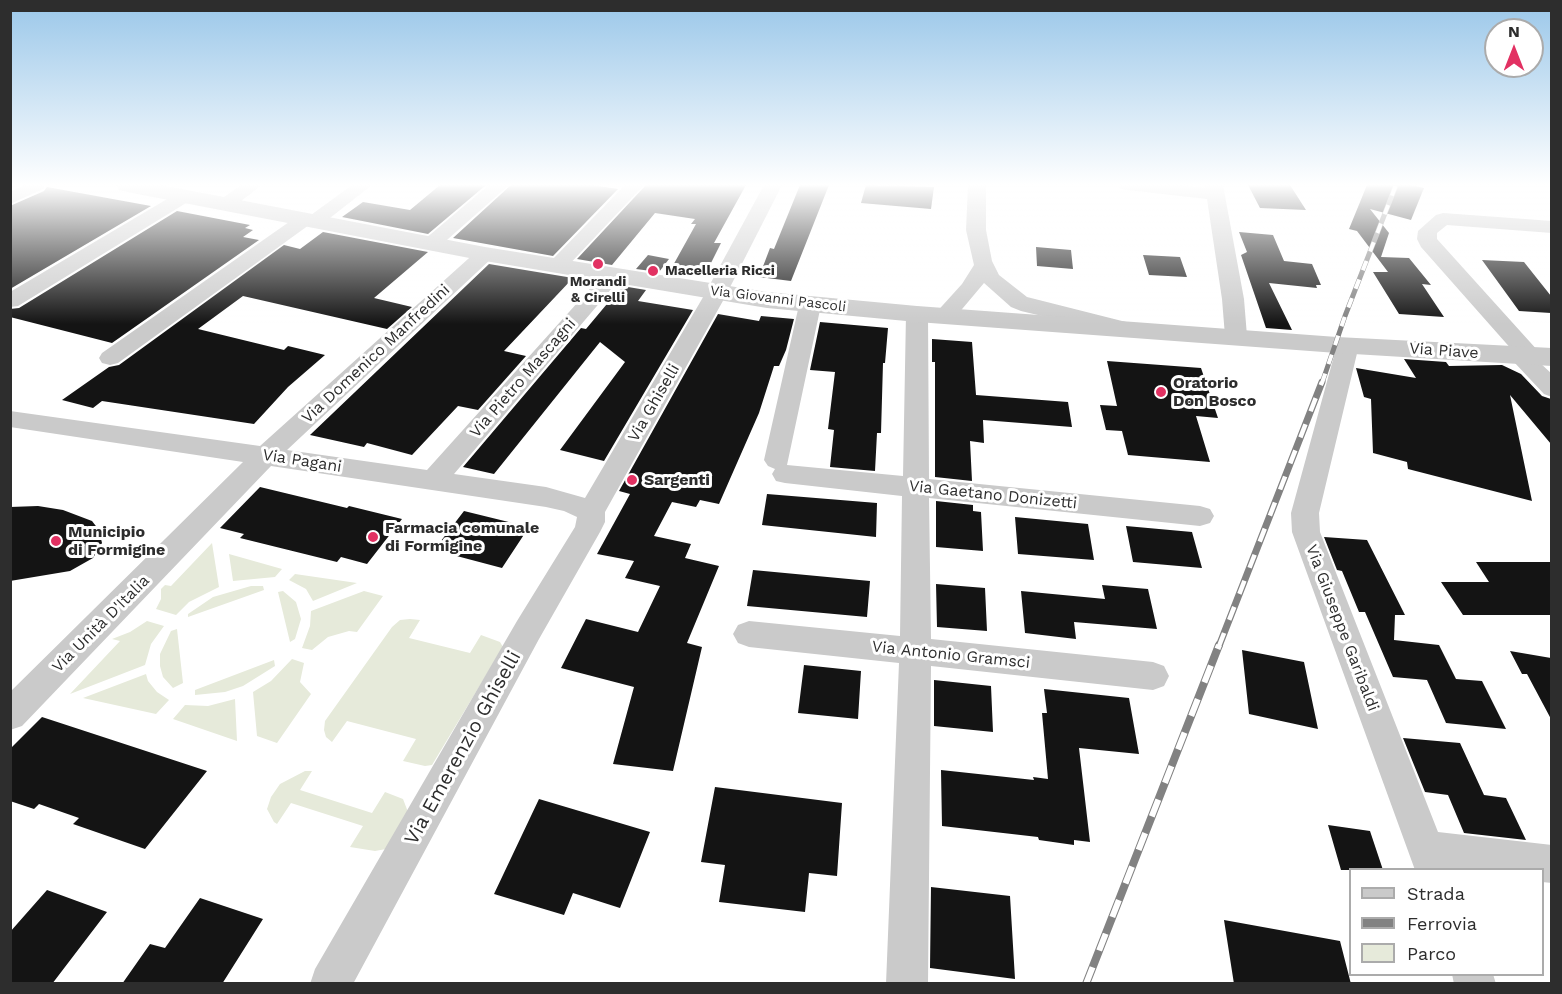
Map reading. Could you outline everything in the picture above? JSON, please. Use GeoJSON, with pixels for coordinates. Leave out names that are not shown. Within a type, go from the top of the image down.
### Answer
{"type":"FeatureCollection","features":[{"type":"Feature","properties":{"kind":"street"},"geometry":{"type":"LineString","coordinates":[[10,301],[126,231]]}},
{"type":"Feature","properties":{"kind":"street"},"geometry":{"type":"LineString","coordinates":[[110,358],[293,231]]}},
{"type":"Feature","properties":{"kind":"street","name":"Via Giovanni Pascoli"},"geometry":{"type":"LineString","coordinates":[[370,231],[612,276],[810,305],[1342,345]]}},
{"type":"Feature","properties":{"kind":"street"},"geometry":{"type":"LineString","coordinates":[[432,243],[446,231]]}},
{"type":"Feature","properties":{"kind":"street"},"geometry":{"type":"LineString","coordinates":[[557,266],[590,231]]}},
{"type":"Feature","properties":{"kind":"street","name":"Via Ghiselli"},"geometry":{"type":"LineString","coordinates":[[591,513],[717,293],[749,231]]}},
{"type":"Feature","properties":{"kind":"street"},"geometry":{"type":"LineString","coordinates":[[976,231],[983,266],[998,285],[1019,302],[1125,328]]}},
{"type":"Feature","properties":{"kind":"street"},"geometry":{"type":"LineString","coordinates":[[1222,231],[1233,299],[1236,336]]}},
{"type":"Feature","properties":{"kind":"street"},"geometry":{"type":"LineString","coordinates":[[1428,231],[1427,239],[1431,247],[1534,357],[1551,388]]}},
{"type":"Feature","properties":{"kind":"street","name":"Via Domenico Manfredini"},"geometry":{"type":"LineString","coordinates":[[266,455],[485,254]]}},
{"type":"Feature","properties":{"kind":"street"},"geometry":{"type":"LineString","coordinates":[[944,316],[971,287],[983,266]]}},
{"type":"Feature","properties":{"kind":"street","name":"Via Pietro Mascagni"},"geometry":{"type":"LineString","coordinates":[[434,480],[612,276]]}},
{"type":"Feature","properties":{"kind":"street"},"geometry":{"type":"LineString","coordinates":[[991,319],[1011,312],[1019,302]]}},
{"type":"Feature","properties":{"kind":"street","name":"Via Gaetano Donizetti"},"geometry":{"type":"LineString","coordinates":[[810,305],[781,467],[915,487],[1200,516]]}},
{"type":"Feature","properties":{"kind":"street"},"geometry":{"type":"LineString","coordinates":[[907,984],[915,651],[917,314]]}},
{"type":"Feature","properties":{"kind":"street","name":"Via Piave"},"geometry":{"type":"LineString","coordinates":[[1342,345],[1534,357]]}},
{"type":"Feature","properties":{"kind":"street","name":"Via Giuseppe Garibaldi"},"geometry":{"type":"LineString","coordinates":[[1342,345],[1305,513],[1306,532],[1430,859]]}},
{"type":"Feature","properties":{"kind":"street","name":"Via Pagani"},"geometry":{"type":"LineString","coordinates":[[10,419],[266,455],[570,502],[583,506],[591,513]]}},
{"type":"Feature","properties":{"kind":"street","name":"Via Unità D'Italia"},"geometry":{"type":"LineString","coordinates":[[10,715],[266,455]]}},
{"type":"Feature","properties":{"kind":"street","name":"Via Emerenzio Ghiselli"},"geometry":{"type":"LineString","coordinates":[[340,975],[528,630],[586,532],[591,522],[591,513]]}},
{"type":"Feature","properties":{"kind":"street","name":"Via Antonio Gramsci"},"geometry":{"type":"LineString","coordinates":[[749,634],[1153,676]]}},
{"type":"Feature","properties":{"kind":"street"},"geometry":{"type":"LineString","coordinates":[[1430,859],[1551,864]]}},
{"type":"Feature","properties":{"kind":"green space"},"geometry":{"type":"Polygon","coordinates":[[[212,543],[219,587],[189,602],[176,615],[156,609],[161,599],[161,589],[165,585],[171,586],[212,543]]]}},
{"type":"Feature","properties":{"kind":"green space"},"geometry":{"type":"Polygon","coordinates":[[[229,554],[282,569],[275,577],[233,581],[229,554]]]}},
{"type":"Feature","properties":{"kind":"green space"},"geometry":{"type":"Polygon","coordinates":[[[295,574],[357,583],[313,601],[306,589],[289,580],[295,574]]]}},
{"type":"Feature","properties":{"kind":"green space"},"geometry":{"type":"Polygon","coordinates":[[[251,586],[263,586],[264,590],[188,617],[188,614],[213,597],[251,586]]]}},
{"type":"Feature","properties":{"kind":"green space"},"geometry":{"type":"Polygon","coordinates":[[[283,591],[296,602],[301,619],[295,639],[290,642],[278,592],[283,591]]]}},
{"type":"Feature","properties":{"kind":"green space"},"geometry":{"type":"Polygon","coordinates":[[[364,591],[383,596],[357,632],[349,631],[328,637],[312,650],[302,648],[310,626],[311,611],[364,591]]]}},
{"type":"Feature","properties":{"kind":"green space"},"geometry":{"type":"Polygon","coordinates":[[[400,620],[420,620],[409,638],[470,653],[481,635],[500,642],[503,647],[432,765],[425,766],[403,761],[416,739],[347,721],[332,742],[326,737],[324,730],[325,721],[392,627],[400,620]]]}},
{"type":"Feature","properties":{"kind":"green space"},"geometry":{"type":"Polygon","coordinates":[[[147,621],[164,626],[151,644],[145,665],[70,694],[120,641],[112,639],[130,632],[147,621]]]}},
{"type":"Feature","properties":{"kind":"green space"},"geometry":{"type":"Polygon","coordinates":[[[177,629],[183,683],[173,688],[163,677],[160,654],[171,631],[177,629]]]}},
{"type":"Feature","properties":{"kind":"green space"},"geometry":{"type":"Polygon","coordinates":[[[292,659],[304,663],[300,682],[311,694],[277,743],[257,736],[253,692],[271,681],[292,659]]]}},
{"type":"Feature","properties":{"kind":"green space"},"geometry":{"type":"Polygon","coordinates":[[[274,660],[275,666],[243,686],[225,692],[195,695],[195,690],[274,660]]]}},
{"type":"Feature","properties":{"kind":"green space"},"geometry":{"type":"Polygon","coordinates":[[[146,674],[148,681],[157,692],[169,700],[156,714],[83,698],[146,674]]]}},
{"type":"Feature","properties":{"kind":"green space"},"geometry":{"type":"Polygon","coordinates":[[[235,699],[237,741],[173,719],[185,705],[208,706],[235,699]]]}},
{"type":"Feature","properties":{"kind":"green space"},"geometry":{"type":"Polygon","coordinates":[[[305,771],[312,771],[300,790],[372,813],[385,792],[403,799],[408,812],[386,849],[375,851],[350,847],[363,826],[291,803],[277,824],[274,822],[267,809],[271,797],[280,784],[305,771]]]}},
{"type":"Feature","properties":{"kind":"building"},"geometry":{"type":"Polygon","coordinates":[[[10,231],[108,231],[10,289],[10,231]]]}},
{"type":"Feature","properties":{"kind":"building"},"geometry":{"type":"Polygon","coordinates":[[[144,231],[251,231],[243,237],[259,240],[112,343],[10,317],[10,309],[19,308],[144,231]]]}},
{"type":"Feature","properties":{"kind":"building"},"geometry":{"type":"Polygon","coordinates":[[[460,231],[577,231],[553,256],[453,238],[460,231]]]}},
{"type":"Feature","properties":{"kind":"building"},"geometry":{"type":"Polygon","coordinates":[[[603,231],[640,231],[612,265],[577,259],[603,231]]]}},
{"type":"Feature","properties":{"kind":"building"},"geometry":{"type":"Polygon","coordinates":[[[692,231],[720,231],[714,243],[721,243],[706,273],[671,269],[692,231]]]}},
{"type":"Feature","properties":{"kind":"building"},"geometry":{"type":"Polygon","coordinates":[[[781,231],[811,231],[791,281],[759,277],[770,248],[774,249],[781,231]]]}},
{"type":"Feature","properties":{"kind":"building"},"geometry":{"type":"Polygon","coordinates":[[[1357,231],[1388,231],[1381,257],[1409,258],[1431,285],[1422,284],[1444,317],[1399,314],[1373,272],[1388,272],[1357,231]]]}},
{"type":"Feature","properties":{"kind":"building"},"geometry":{"type":"Polygon","coordinates":[[[323,232],[428,252],[374,298],[412,307],[387,329],[243,296],[198,329],[284,350],[288,346],[325,355],[288,387],[254,424],[102,401],[93,408],[62,400],[109,367],[119,365],[284,245],[300,249],[323,232]]]}},
{"type":"Feature","properties":{"kind":"building"},"geometry":{"type":"Polygon","coordinates":[[[1239,232],[1273,235],[1284,261],[1312,264],[1321,285],[1316,285],[1317,288],[1269,283],[1292,330],[1266,328],[1241,255],[1247,252],[1239,232]]]}},
{"type":"Feature","properties":{"kind":"building"},"geometry":{"type":"Polygon","coordinates":[[[1036,247],[1071,250],[1073,269],[1037,266],[1036,247]]]}},
{"type":"Feature","properties":{"kind":"building"},"geometry":{"type":"Polygon","coordinates":[[[648,255],[669,259],[659,272],[636,269],[648,255]]]}},
{"type":"Feature","properties":{"kind":"building"},"geometry":{"type":"Polygon","coordinates":[[[1143,255],[1180,257],[1187,277],[1149,275],[1143,255]]]}},
{"type":"Feature","properties":{"kind":"building"},"geometry":{"type":"Polygon","coordinates":[[[1482,260],[1524,262],[1551,296],[1551,313],[1519,311],[1482,260]]]}},
{"type":"Feature","properties":{"kind":"building"},"geometry":{"type":"Polygon","coordinates":[[[489,264],[573,278],[504,351],[526,356],[478,410],[458,406],[412,455],[367,443],[364,447],[310,435],[489,264]]]}},
{"type":"Feature","properties":{"kind":"building"},"geometry":{"type":"Polygon","coordinates":[[[622,286],[646,290],[638,301],[693,310],[604,461],[560,450],[625,362],[600,342],[494,474],[463,467],[581,328],[586,329],[622,286]]]}},
{"type":"Feature","properties":{"kind":"building"},"geometry":{"type":"Polygon","coordinates":[[[718,314],[759,321],[761,316],[794,319],[786,350],[779,366],[774,366],[759,413],[719,504],[700,500],[696,507],[672,502],[654,536],[691,544],[685,558],[719,566],[687,643],[702,647],[673,771],[613,764],[634,687],[561,668],[586,619],[638,632],[660,586],[625,578],[634,561],[597,554],[630,494],[619,491],[718,314]]]}},
{"type":"Feature","properties":{"kind":"building"},"geometry":{"type":"Polygon","coordinates":[[[820,322],[888,328],[885,363],[883,363],[881,433],[877,433],[875,471],[830,467],[834,430],[828,429],[835,372],[810,370],[820,322]]]}},
{"type":"Feature","properties":{"kind":"building"},"geometry":{"type":"Polygon","coordinates":[[[932,339],[972,342],[976,395],[1068,402],[1072,427],[983,420],[984,443],[970,441],[972,481],[935,477],[935,362],[932,362],[932,339]]]}},
{"type":"Feature","properties":{"kind":"building"},"geometry":{"type":"Polygon","coordinates":[[[1404,359],[1446,362],[1449,366],[1502,365],[1521,374],[1542,396],[1551,399],[1551,444],[1510,395],[1532,501],[1408,469],[1407,462],[1373,453],[1371,399],[1364,397],[1356,368],[1416,378],[1404,359]]]}},
{"type":"Feature","properties":{"kind":"building","name":"Oratorio Don Bosco"},"geometry":{"type":"Polygon","coordinates":[[[1107,361],[1201,368],[1218,418],[1196,416],[1210,462],[1128,455],[1122,431],[1106,430],[1100,405],[1117,406],[1107,361]]]}},
{"type":"Feature","properties":{"kind":"building"},"geometry":{"type":"Polygon","coordinates":[[[260,487],[402,519],[367,564],[341,557],[337,562],[240,538],[244,534],[220,528],[260,487]]]}},
{"type":"Feature","properties":{"kind":"building"},"geometry":{"type":"Polygon","coordinates":[[[767,494],[877,503],[876,537],[762,525],[767,494]]]}},
{"type":"Feature","properties":{"kind":"building"},"geometry":{"type":"Polygon","coordinates":[[[936,501],[973,505],[973,511],[981,512],[983,551],[936,547],[936,501]]]}},
{"type":"Feature","properties":{"kind":"building","name":"Municipio di Formigine"},"geometry":{"type":"Polygon","coordinates":[[[38,506],[63,510],[92,521],[99,530],[102,543],[93,558],[70,571],[10,581],[10,507],[38,506]]]}},
{"type":"Feature","properties":{"kind":"building"},"geometry":{"type":"Polygon","coordinates":[[[464,511],[529,527],[502,568],[434,550],[464,511]]]}},
{"type":"Feature","properties":{"kind":"building"},"geometry":{"type":"Polygon","coordinates":[[[1015,517],[1088,524],[1094,560],[1018,554],[1015,517]]]}},
{"type":"Feature","properties":{"kind":"building"},"geometry":{"type":"Polygon","coordinates":[[[1126,526],[1192,532],[1202,568],[1133,562],[1126,526]]]}},
{"type":"Feature","properties":{"kind":"building"},"geometry":{"type":"Polygon","coordinates":[[[1324,537],[1367,540],[1405,615],[1395,615],[1394,640],[1439,645],[1456,679],[1482,681],[1506,729],[1446,723],[1427,680],[1393,677],[1365,612],[1359,612],[1342,571],[1337,570],[1324,537]]]}},
{"type":"Feature","properties":{"kind":"building"},"geometry":{"type":"Polygon","coordinates":[[[1476,562],[1551,562],[1551,615],[1463,615],[1441,582],[1489,582],[1476,562]]]}},
{"type":"Feature","properties":{"kind":"building"},"geometry":{"type":"Polygon","coordinates":[[[753,570],[870,581],[867,617],[747,606],[753,570]]]}},
{"type":"Feature","properties":{"kind":"building"},"geometry":{"type":"Polygon","coordinates":[[[936,584],[985,588],[987,631],[937,627],[936,584]]]}},
{"type":"Feature","properties":{"kind":"building"},"geometry":{"type":"Polygon","coordinates":[[[1102,585],[1148,589],[1157,629],[1074,622],[1076,639],[1025,633],[1021,591],[1105,599],[1102,585]]]}},
{"type":"Feature","properties":{"kind":"building"},"geometry":{"type":"Polygon","coordinates":[[[1242,650],[1304,662],[1318,729],[1249,714],[1242,650]]]}},
{"type":"Feature","properties":{"kind":"building"},"geometry":{"type":"Polygon","coordinates":[[[1510,651],[1551,658],[1551,719],[1527,674],[1522,674],[1510,651]]]}},
{"type":"Feature","properties":{"kind":"building"},"geometry":{"type":"Polygon","coordinates":[[[804,665],[861,671],[858,719],[798,713],[804,665]]]}},
{"type":"Feature","properties":{"kind":"building"},"geometry":{"type":"Polygon","coordinates":[[[934,680],[991,686],[993,732],[934,726],[934,680]]]}},
{"type":"Feature","properties":{"kind":"building"},"geometry":{"type":"Polygon","coordinates":[[[1044,689],[1129,698],[1139,754],[1079,748],[1090,842],[1074,840],[1074,845],[1039,840],[1038,837],[942,826],[941,770],[1034,780],[1033,777],[1048,779],[1042,713],[1047,713],[1044,689]]]}},
{"type":"Feature","properties":{"kind":"building"},"geometry":{"type":"Polygon","coordinates":[[[42,717],[207,771],[145,849],[73,824],[79,818],[39,804],[34,809],[10,801],[10,749],[42,717]]]}},
{"type":"Feature","properties":{"kind":"building"},"geometry":{"type":"Polygon","coordinates":[[[1403,738],[1460,743],[1484,795],[1506,798],[1526,840],[1464,833],[1448,795],[1425,792],[1403,738]]]}},
{"type":"Feature","properties":{"kind":"building"},"geometry":{"type":"Polygon","coordinates":[[[715,787],[842,803],[837,876],[809,873],[805,912],[719,902],[725,865],[701,862],[715,787]]]}},
{"type":"Feature","properties":{"kind":"building"},"geometry":{"type":"Polygon","coordinates":[[[539,799],[650,832],[620,908],[573,893],[564,915],[494,894],[539,799]]]}},
{"type":"Feature","properties":{"kind":"building"},"geometry":{"type":"Polygon","coordinates":[[[1328,825],[1370,831],[1382,868],[1341,870],[1328,825]]]}},
{"type":"Feature","properties":{"kind":"building"},"geometry":{"type":"Polygon","coordinates":[[[931,887],[1010,896],[1015,979],[930,968],[931,887]]]}},
{"type":"Feature","properties":{"kind":"building"},"geometry":{"type":"Polygon","coordinates":[[[47,890],[107,912],[52,984],[10,984],[10,932],[47,890]]]}},
{"type":"Feature","properties":{"kind":"building"},"geometry":{"type":"Polygon","coordinates":[[[200,898],[263,919],[222,984],[122,984],[150,944],[165,948],[200,898]]]}},
{"type":"Feature","properties":{"kind":"building"},"geometry":{"type":"Polygon","coordinates":[[[1224,920],[1340,941],[1351,984],[1234,984],[1224,920]]]}},
{"type":"Feature","properties":{"kind":"railway"},"geometry":{"type":"LineString","coordinates":[[1322,383],[1378,231]]}},
{"type":"Feature","properties":{"kind":"railway"},"geometry":{"type":"LineString","coordinates":[[1219,646],[1322,382]]}},
{"type":"Feature","properties":{"kind":"railway"},"geometry":{"type":"LineString","coordinates":[[1086,984],[1219,645]]}},
{"type":"Feature","properties":{"kind":"place","name":"Morandi & Cirelli"},"geometry":{"type":"Point","coordinates":[598,264]}},
{"type":"Feature","properties":{"kind":"place","name":"Macelleria Ricci"},"geometry":{"type":"Point","coordinates":[653,271]}},
{"type":"Feature","properties":{"kind":"place","name":"Oratorio Don Bosco"},"geometry":{"type":"Point","coordinates":[1161,392]}},
{"type":"Feature","properties":{"kind":"place","name":"Sargenti"},"geometry":{"type":"Point","coordinates":[632,480]}},
{"type":"Feature","properties":{"kind":"place","name":"Farmacia comunale di Formigine"},"geometry":{"type":"Point","coordinates":[373,537]}},
{"type":"Feature","properties":{"kind":"place","name":"Municipio di Formigine"},"geometry":{"type":"Point","coordinates":[56,541]}}]}
